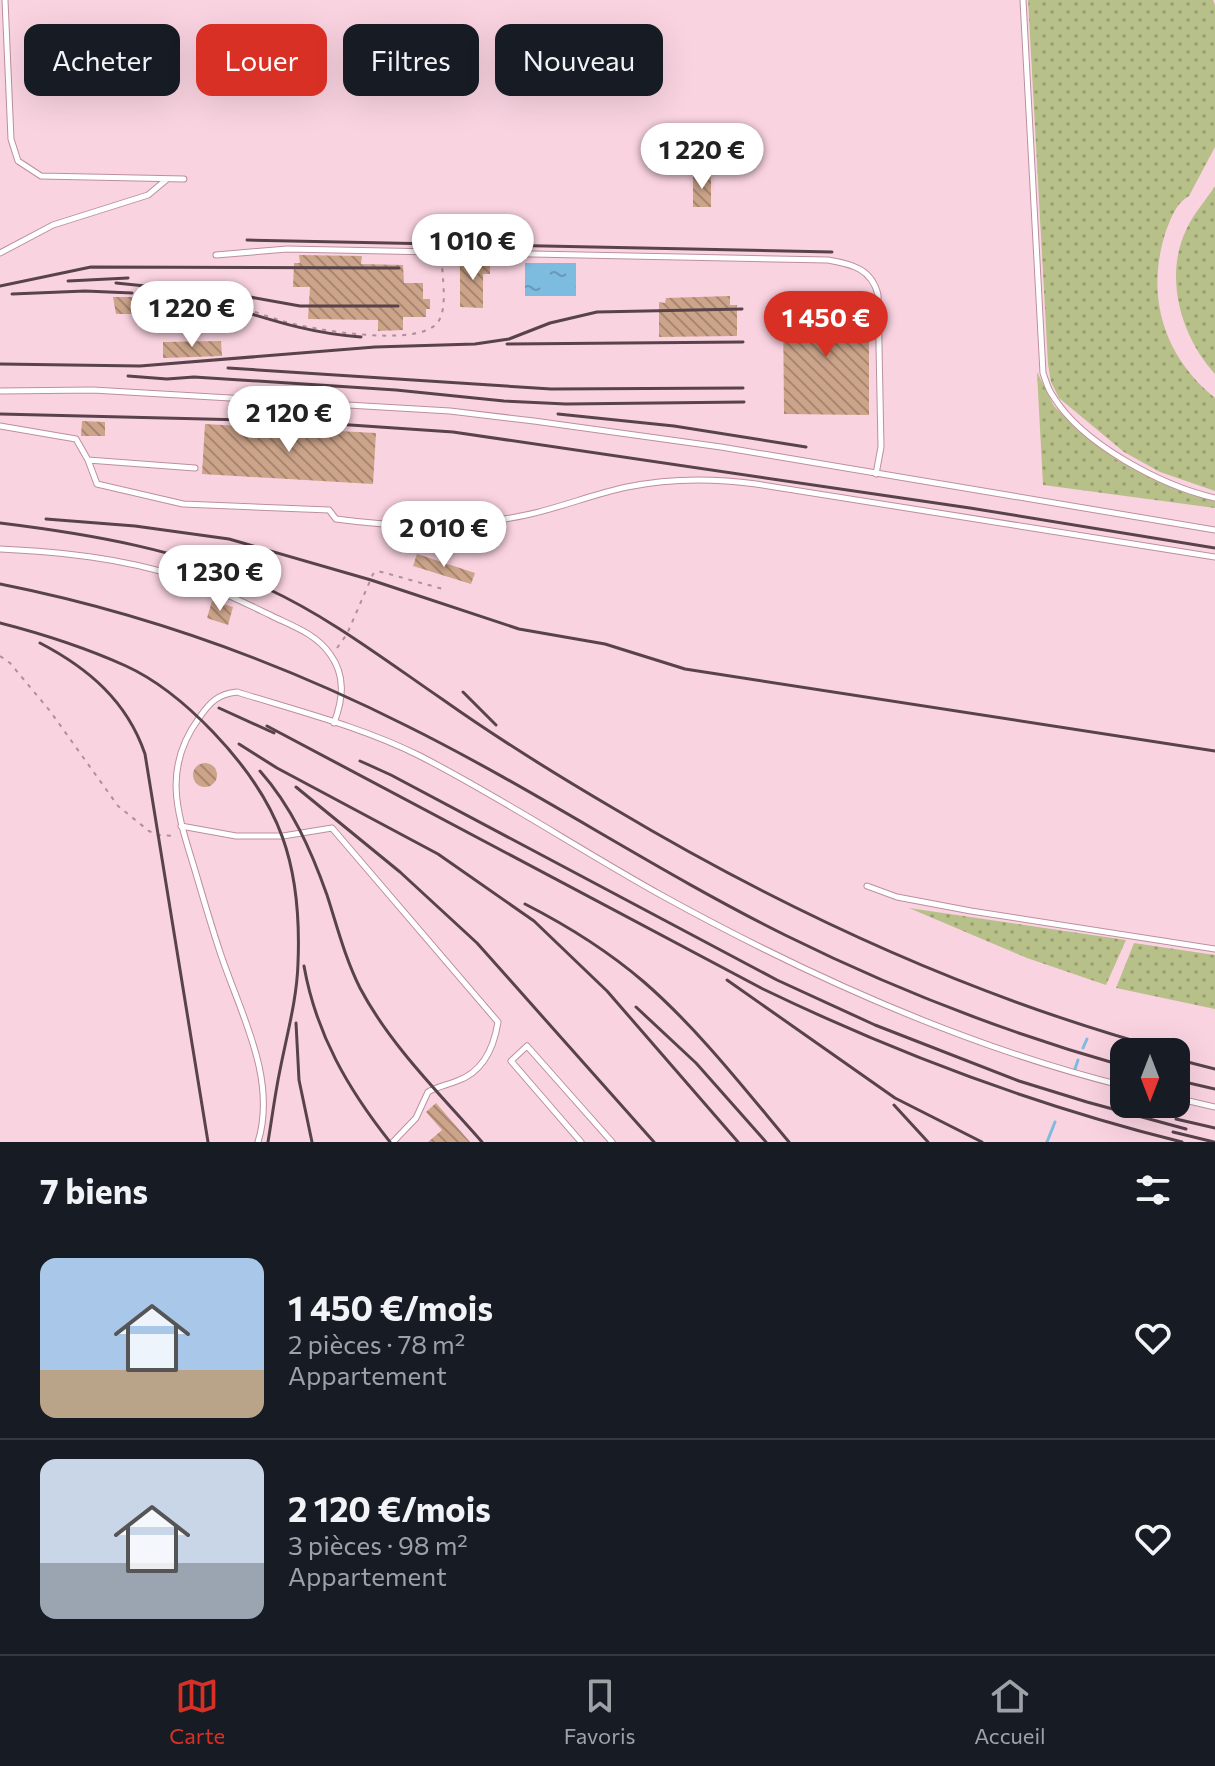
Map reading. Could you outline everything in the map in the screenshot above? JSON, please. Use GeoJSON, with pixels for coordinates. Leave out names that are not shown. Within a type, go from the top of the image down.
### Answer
{"type":"FeatureCollection","features":[{"type":"Feature","properties":{"kind":"lane"},"geometry":{"type":"LineString","coordinates":[[5,0],[11,139],[18,161],[41,176],[184,179]]}},
{"type":"Feature","properties":{"kind":"lane"},"geometry":{"type":"LineString","coordinates":[[1023,0],[1037,279],[1043,373],[1047,384],[1061,407],[1081,428],[1114,454],[1158,477],[1215,498]]}},
{"type":"Feature","properties":{"kind":"lane"},"geometry":{"type":"LineString","coordinates":[[0,253],[53,225],[148,195],[167,179]]}},
{"type":"Feature","properties":{"kind":"lane"},"geometry":{"type":"LineString","coordinates":[[216,255],[287,249],[828,260],[861,269],[875,283],[878,295],[881,447],[876,474]]}},
{"type":"Feature","properties":{"kind":"lane"},"geometry":{"type":"LineString","coordinates":[[0,391],[107,391],[450,411],[625,432],[1215,530]]}},
{"type":"Feature","properties":{"kind":"lane"},"geometry":{"type":"LineString","coordinates":[[0,426],[76,439],[97,484],[152,499],[233,508],[253,505],[329,510],[336,519],[426,528],[527,515],[625,487],[686,479],[756,484],[1215,557]]}},
{"type":"Feature","properties":{"kind":"lane"},"geometry":{"type":"LineString","coordinates":[[88,460],[195,468]]}},
{"type":"Feature","properties":{"kind":"lane"},"geometry":{"type":"LineString","coordinates":[[0,549],[68,553],[181,577],[314,636],[332,655],[342,680],[341,703],[334,723]]}},
{"type":"Feature","properties":{"kind":"lane"},"geometry":{"type":"LineString","coordinates":[[258,1142],[263,1109],[260,1071],[184,836],[174,787],[176,764],[187,735],[209,704],[222,694],[237,692],[334,723],[419,756],[662,895],[748,941],[846,987],[1053,1068],[1110,1082]]}},
{"type":"Feature","properties":{"kind":"lane"},"geometry":{"type":"LineString","coordinates":[[181,826],[236,836],[283,836],[332,828],[498,1022],[490,1052],[476,1070],[462,1080],[428,1092],[416,1118],[393,1142]]}},
{"type":"Feature","properties":{"kind":"lane"},"geometry":{"type":"LineString","coordinates":[[867,886],[897,897],[971,911],[1215,949]]}},
{"type":"Feature","properties":{"kind":"lane"},"geometry":{"type":"LineString","coordinates":[[581,1142],[511,1061],[527,1046],[612,1142]]}},
{"type":"Feature","properties":{"kind":"lane"},"geometry":{"type":"LineString","coordinates":[[1190,1101],[1215,1107]]}},
{"type":"Feature","properties":{"kind":"path"},"geometry":{"type":"LineString","coordinates":[[217,299],[283,321],[317,328],[376,335],[414,335],[430,330],[440,317],[442,252]]}},
{"type":"Feature","properties":{"kind":"path"},"geometry":{"type":"LineString","coordinates":[[332,655],[347,634],[373,574],[383,571],[443,589]]}},
{"type":"Feature","properties":{"kind":"path"},"geometry":{"type":"LineString","coordinates":[[0,656],[10,663],[50,711],[118,806],[158,835],[184,836]]}},
{"type":"Feature","properties":{"kind":"green space"},"geometry":{"type":"Polygon","coordinates":[[[1028,0],[1213,0],[1215,5],[1215,147],[1189,196],[1172,216],[1160,255],[1157,278],[1163,323],[1171,344],[1182,363],[1215,398],[1215,491],[1160,472],[1124,452],[1059,398],[1051,382],[1028,0]]]}},
{"type":"Feature","properties":{"kind":"green space"},"geometry":{"type":"Polygon","coordinates":[[[1215,186],[1215,374],[1203,359],[1185,324],[1176,286],[1176,266],[1187,228],[1215,186]]]}},
{"type":"Feature","properties":{"kind":"green space"},"geometry":{"type":"Polygon","coordinates":[[[1037,372],[1054,406],[1117,460],[1188,494],[1215,501],[1215,508],[1043,485],[1037,372]]]}},
{"type":"Feature","properties":{"kind":"green space"},"geometry":{"type":"Polygon","coordinates":[[[909,908],[1126,940],[1106,985],[1027,958],[909,908]]]}},
{"type":"Feature","properties":{"kind":"green space"},"geometry":{"type":"Polygon","coordinates":[[[1134,943],[1215,955],[1215,1009],[1116,988],[1134,943]]]}},
{"type":"Feature","properties":{"kind":"water"},"geometry":{"type":"Polygon","coordinates":[[[525,263],[576,263],[576,296],[525,296],[525,263]]]}},
{"type":"Feature","properties":{"kind":"building"},"geometry":{"type":"Polygon","coordinates":[[[693,175],[711,175],[711,207],[693,207],[693,175]]]}},
{"type":"Feature","properties":{"kind":"building"},"geometry":{"type":"Polygon","coordinates":[[[299,255],[362,256],[361,264],[403,265],[404,283],[423,283],[423,299],[430,299],[430,309],[426,309],[426,317],[403,317],[403,330],[378,331],[378,320],[308,319],[310,287],[293,287],[294,263],[300,263],[299,255]]]}},
{"type":"Feature","properties":{"kind":"building"},"geometry":{"type":"Polygon","coordinates":[[[460,258],[490,260],[490,274],[483,274],[483,308],[460,307],[460,258]]]}},
{"type":"Feature","properties":{"kind":"building"},"geometry":{"type":"Polygon","coordinates":[[[730,296],[730,305],[737,305],[737,336],[659,337],[659,302],[665,303],[666,298],[730,296]]]}},
{"type":"Feature","properties":{"kind":"building"},"geometry":{"type":"Polygon","coordinates":[[[113,297],[143,297],[143,301],[151,301],[151,314],[116,314],[113,297]]]}},
{"type":"Feature","properties":{"kind":"building"},"geometry":{"type":"Polygon","coordinates":[[[783,303],[869,303],[869,415],[784,414],[783,303]]]}},
{"type":"Feature","properties":{"kind":"building"},"geometry":{"type":"Polygon","coordinates":[[[221,341],[222,356],[163,358],[163,342],[221,341]]]}},
{"type":"Feature","properties":{"kind":"building"},"geometry":{"type":"Polygon","coordinates":[[[82,421],[105,422],[105,436],[81,436],[82,421]]]}},
{"type":"Feature","properties":{"kind":"building"},"geometry":{"type":"Polygon","coordinates":[[[205,424],[376,433],[373,484],[202,474],[205,424]]]}},
{"type":"Feature","properties":{"kind":"building"},"geometry":{"type":"Polygon","coordinates":[[[417,554],[475,573],[471,584],[413,566],[417,554]]]}},
{"type":"Feature","properties":{"kind":"building"},"geometry":{"type":"Polygon","coordinates":[[[212,601],[233,607],[228,625],[207,618],[212,601]]]}},
{"type":"Feature","properties":{"kind":"building"},"geometry":{"type":"Polygon","coordinates":[[[205,763],[216,770],[217,775],[210,786],[205,787],[194,780],[193,775],[200,764],[205,763]]]}},
{"type":"Feature","properties":{"kind":"building"},"geometry":{"type":"Polygon","coordinates":[[[436,1103],[470,1142],[428,1142],[442,1130],[426,1112],[436,1103]]]}},
{"type":"Feature","properties":{"kind":"waterway"},"geometry":{"type":"LineString","coordinates":[[1083,1048],[1087,1039]]}},
{"type":"Feature","properties":{"kind":"waterway"},"geometry":{"type":"LineString","coordinates":[[1075,1069],[1078,1060]]}},
{"type":"Feature","properties":{"kind":"waterway"},"geometry":{"type":"LineString","coordinates":[[1047,1142],[1055,1122]]}},
{"type":"Feature","properties":{"kind":"railway"},"geometry":{"type":"LineString","coordinates":[[247,240],[832,252]]}},
{"type":"Feature","properties":{"kind":"railway"},"geometry":{"type":"LineString","coordinates":[[0,286],[91,267],[399,268]]}},
{"type":"Feature","properties":{"kind":"railway"},"geometry":{"type":"LineString","coordinates":[[68,281],[128,278]]}},
{"type":"Feature","properties":{"kind":"railway"},"geometry":{"type":"LineString","coordinates":[[116,283],[244,296],[300,306],[398,306]]}},
{"type":"Feature","properties":{"kind":"railway"},"geometry":{"type":"LineString","coordinates":[[12,294],[132,293]]}},
{"type":"Feature","properties":{"kind":"railway"},"geometry":{"type":"LineString","coordinates":[[202,299],[300,327],[361,337]]}},
{"type":"Feature","properties":{"kind":"railway"},"geometry":{"type":"LineString","coordinates":[[0,364],[140,366],[375,347],[475,344],[509,339],[550,323],[597,312],[742,309]]}},
{"type":"Feature","properties":{"kind":"railway"},"geometry":{"type":"LineString","coordinates":[[507,344],[743,342]]}},
{"type":"Feature","properties":{"kind":"railway"},"geometry":{"type":"LineString","coordinates":[[228,368],[551,389],[743,388]]}},
{"type":"Feature","properties":{"kind":"railway"},"geometry":{"type":"LineString","coordinates":[[128,376],[167,379],[194,377],[566,404],[744,402]]}},
{"type":"Feature","properties":{"kind":"railway"},"geometry":{"type":"LineString","coordinates":[[0,414],[292,421],[453,432],[970,508],[1215,548]]}},
{"type":"Feature","properties":{"kind":"railway"},"geometry":{"type":"LineString","coordinates":[[558,414],[674,426],[806,447]]}},
{"type":"Feature","properties":{"kind":"railway"},"geometry":{"type":"LineString","coordinates":[[46,519],[135,526],[229,539],[371,580],[519,629],[605,644],[685,669],[1215,751]]}},
{"type":"Feature","properties":{"kind":"railway"},"geometry":{"type":"LineString","coordinates":[[0,523],[136,545],[202,563],[266,588],[378,654],[548,769],[747,883],[885,950],[1028,1006],[1125,1038]]}},
{"type":"Feature","properties":{"kind":"railway"},"geometry":{"type":"LineString","coordinates":[[0,584],[53,595],[157,624],[309,680],[455,751],[737,910],[826,955],[994,1024],[1110,1062]]}},
{"type":"Feature","properties":{"kind":"railway"},"geometry":{"type":"LineString","coordinates":[[0,623],[95,653],[138,672],[161,687],[203,722],[236,758],[271,810],[291,866],[296,896],[298,963],[294,1003],[268,1142]]}},
{"type":"Feature","properties":{"kind":"railway"},"geometry":{"type":"LineString","coordinates":[[40,643],[74,663],[104,688],[128,718],[145,754],[208,1142]]}},
{"type":"Feature","properties":{"kind":"railway"},"geometry":{"type":"LineString","coordinates":[[463,692],[496,725]]}},
{"type":"Feature","properties":{"kind":"railway"},"geometry":{"type":"LineString","coordinates":[[219,708],[274,733]]}},
{"type":"Feature","properties":{"kind":"railway"},"geometry":{"type":"LineString","coordinates":[[267,726],[763,989],[814,1013],[1021,1095],[1182,1142]]}},
{"type":"Feature","properties":{"kind":"railway"},"geometry":{"type":"LineString","coordinates":[[239,744],[277,768],[438,854],[534,921],[607,991],[738,1142]]}},
{"type":"Feature","properties":{"kind":"railway"},"geometry":{"type":"LineString","coordinates":[[360,761],[777,980],[875,1025],[1019,1081],[1186,1129]]}},
{"type":"Feature","properties":{"kind":"railway"},"geometry":{"type":"LineString","coordinates":[[260,771],[282,799],[307,845],[350,965],[372,1009],[416,1068],[482,1142]]}},
{"type":"Feature","properties":{"kind":"railway"},"geometry":{"type":"LineString","coordinates":[[296,787],[400,872],[477,943],[654,1142]]}},
{"type":"Feature","properties":{"kind":"railway"},"geometry":{"type":"LineString","coordinates":[[525,904],[586,939],[664,1000],[789,1142]]}},
{"type":"Feature","properties":{"kind":"railway"},"geometry":{"type":"LineString","coordinates":[[304,966],[325,1038],[347,1081],[390,1142]]}},
{"type":"Feature","properties":{"kind":"railway"},"geometry":{"type":"LineString","coordinates":[[727,980],[895,1098],[982,1142]]}},
{"type":"Feature","properties":{"kind":"railway"},"geometry":{"type":"LineString","coordinates":[[636,1007],[696,1063],[766,1142]]}},
{"type":"Feature","properties":{"kind":"railway"},"geometry":{"type":"LineString","coordinates":[[296,1023],[299,1080],[312,1142]]}},
{"type":"Feature","properties":{"kind":"railway"},"geometry":{"type":"LineString","coordinates":[[1190,1063],[1215,1069]]}},
{"type":"Feature","properties":{"kind":"railway"},"geometry":{"type":"LineString","coordinates":[[1190,1083],[1215,1089]]}},
{"type":"Feature","properties":{"kind":"railway"},"geometry":{"type":"LineString","coordinates":[[894,1105],[928,1142]]}},
{"type":"Feature","properties":{"kind":"railway"},"geometry":{"type":"LineString","coordinates":[[1176,1119],[1215,1128]]}},
{"type":"Feature","properties":{"kind":"railway"},"geometry":{"type":"LineString","coordinates":[[1173,1132],[1214,1142]]}}]}
